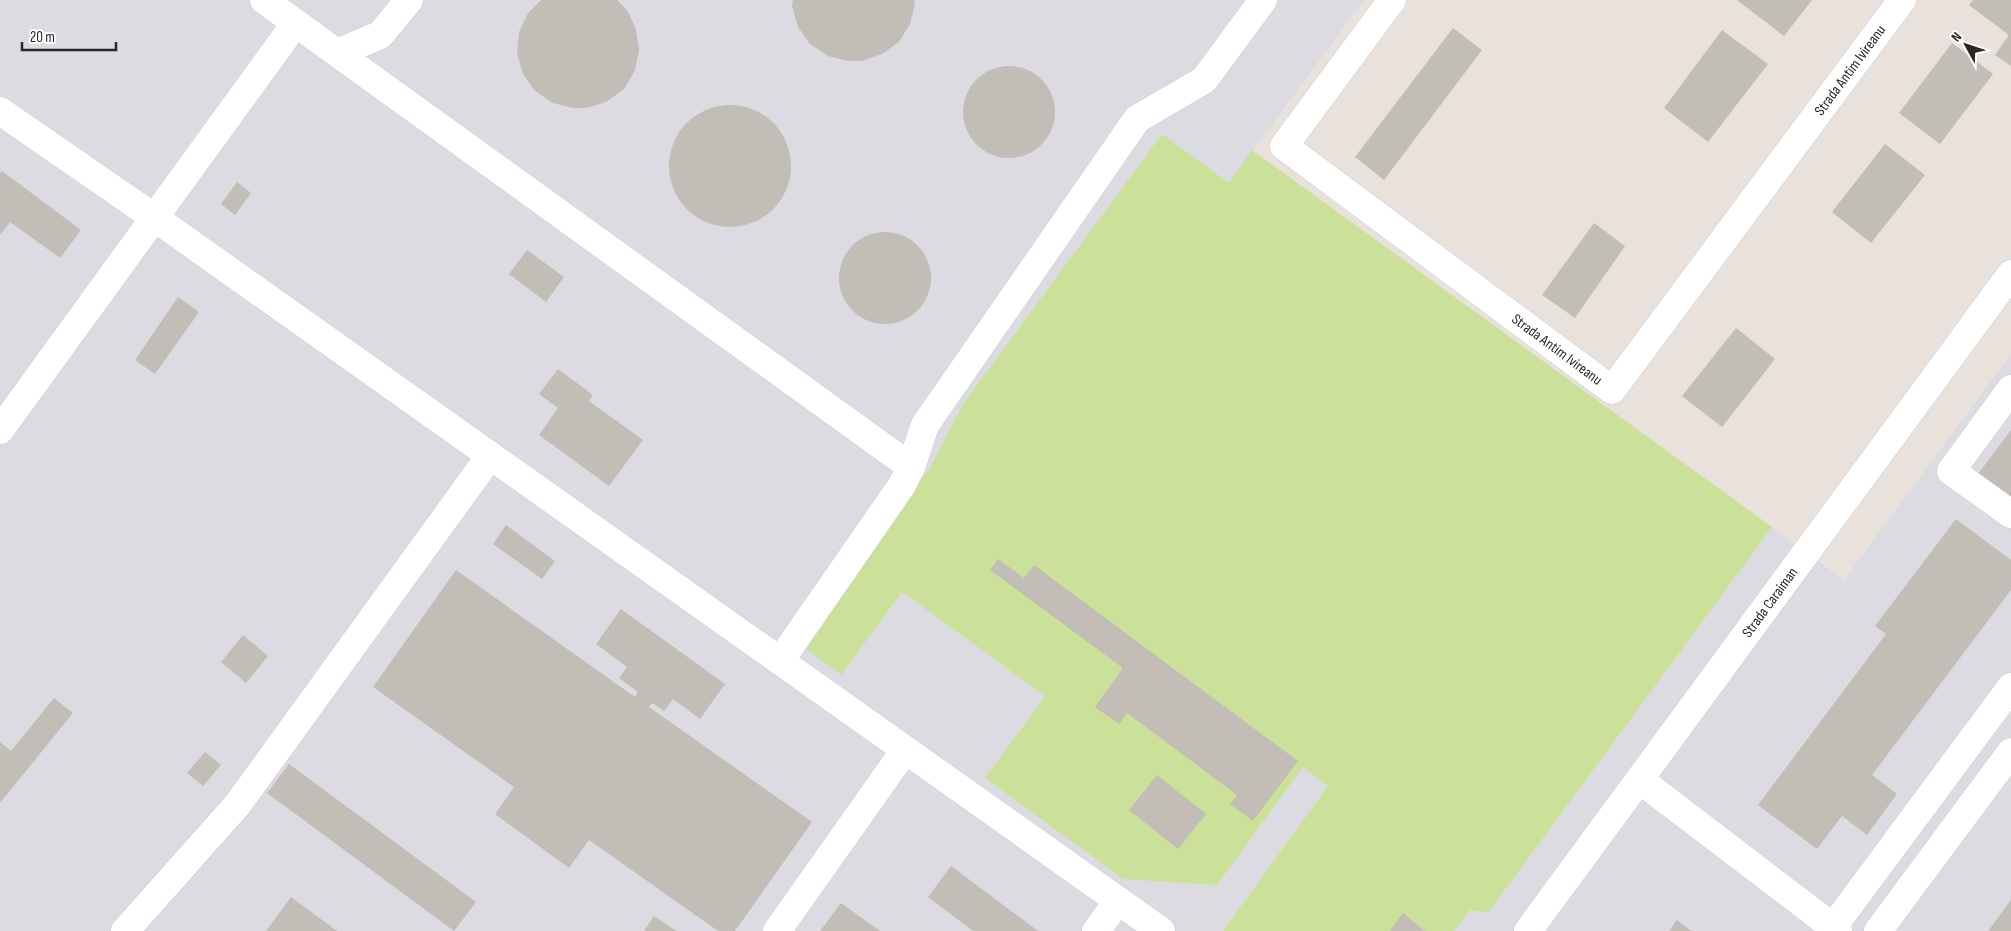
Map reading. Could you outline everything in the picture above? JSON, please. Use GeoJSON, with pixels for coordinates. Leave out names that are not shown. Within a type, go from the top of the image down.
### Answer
{"type":"FeatureCollection","features":[{"type":"Feature","properties":{"kind":"street"},"geometry":{"type":"LineString","coordinates":[[264,0],[911,467]]}},
{"type":"Feature","properties":{"kind":"street"},"geometry":{"type":"LineString","coordinates":[[336,53],[380,35],[408,0]]}},
{"type":"Feature","properties":{"kind":"street"},"geometry":{"type":"LineString","coordinates":[[780,661],[902,485],[911,467],[925,425],[1137,119],[1204,80],[1262,0]]}},
{"type":"Feature","properties":{"kind":"street","name":"Strada Antim Ivireanu"},"geometry":{"type":"LineString","coordinates":[[1392,0],[1284,146],[1612,390],[1902,0]]}},
{"type":"Feature","properties":{"kind":"street"},"geometry":{"type":"LineString","coordinates":[[0,430],[295,24]]}},
{"type":"Feature","properties":{"kind":"street"},"geometry":{"type":"LineString","coordinates":[[0,111],[155,218],[1161,931]]}},
{"type":"Feature","properties":{"kind":"street","name":"Strada Caraiman"},"geometry":{"type":"LineString","coordinates":[[1528,931],[2011,274]]}},
{"type":"Feature","properties":{"kind":"street"},"geometry":{"type":"LineString","coordinates":[[2011,390],[1950,471],[2011,514]]}},
{"type":"Feature","properties":{"kind":"street"},"geometry":{"type":"LineString","coordinates":[[125,931],[238,804],[490,456]]}},
{"type":"Feature","properties":{"kind":"street"},"geometry":{"type":"LineString","coordinates":[[1640,780],[1835,929],[2011,688]]}},
{"type":"Feature","properties":{"kind":"street"},"geometry":{"type":"LineString","coordinates":[[777,931],[906,750]]}},
{"type":"Feature","properties":{"kind":"street"},"geometry":{"type":"LineString","coordinates":[[1878,931],[2011,752]]}},
{"type":"Feature","properties":{"kind":"street"},"geometry":{"type":"LineString","coordinates":[[1096,931],[1118,901]]}},
{"type":"Feature","properties":{"kind":"shaded area"},"geometry":{"type":"Polygon","coordinates":[[[0,0],[1364,0],[1229,183],[1162,135],[963,404],[930,468],[841,674],[902,592],[1045,696],[985,778],[1117,875],[1217,885],[1303,767],[1328,786],[1223,931],[0,931],[0,0]]]}},
{"type":"Feature","properties":{"kind":"shaded area"},"geometry":{"type":"Polygon","coordinates":[[[2011,354],[2011,931],[1454,931],[1470,910],[1488,913],[1772,527],[1844,580],[2011,354]]]}},
{"type":"Feature","properties":{"kind":"green space"},"geometry":{"type":"Polygon","coordinates":[[[1162,134],[1229,183],[1252,150],[1772,527],[1488,913],[1470,910],[1454,931],[1223,931],[1328,786],[1303,767],[1217,885],[1123,879],[985,778],[1045,696],[902,592],[841,675],[801,645],[930,468],[963,404],[1162,134]]]}},
{"type":"Feature","properties":{"kind":"building"},"geometry":{"type":"Polygon","coordinates":[[[541,0],[617,0],[627,10],[636,29],[639,50],[635,70],[624,89],[606,102],[586,108],[573,108],[553,103],[535,91],[523,74],[517,53],[519,32],[528,13],[541,0]]]}},
{"type":"Feature","properties":{"kind":"building"},"geometry":{"type":"Polygon","coordinates":[[[793,0],[914,0],[915,3],[910,24],[899,42],[882,54],[862,61],[848,61],[828,56],[810,44],[798,27],[792,6],[793,0]]]}},
{"type":"Feature","properties":{"kind":"building"},"geometry":{"type":"Polygon","coordinates":[[[1737,0],[1812,0],[1784,36],[1737,0]]]}},
{"type":"Feature","properties":{"kind":"building"},"geometry":{"type":"Polygon","coordinates":[[[1973,0],[2011,0],[2011,66],[1995,55],[2009,35],[1969,5],[1973,0]]]}},
{"type":"Feature","properties":{"kind":"building"},"geometry":{"type":"Polygon","coordinates":[[[1453,28],[1482,50],[1384,180],[1355,157],[1453,28]]]}},
{"type":"Feature","properties":{"kind":"building"},"geometry":{"type":"Polygon","coordinates":[[[1722,30],[1768,64],[1708,142],[1664,108],[1722,30]]]}},
{"type":"Feature","properties":{"kind":"building"},"geometry":{"type":"Polygon","coordinates":[[[1952,43],[1993,74],[1940,144],[1899,113],[1952,43]]]}},
{"type":"Feature","properties":{"kind":"building"},"geometry":{"type":"Polygon","coordinates":[[[1009,66],[1026,70],[1041,80],[1051,95],[1055,112],[1051,129],[1041,144],[1026,154],[1009,158],[992,154],[977,144],[967,129],[963,112],[967,95],[977,80],[992,70],[1009,66]]]}},
{"type":"Feature","properties":{"kind":"building"},"geometry":{"type":"Polygon","coordinates":[[[730,105],[753,110],[773,123],[786,143],[791,166],[786,189],[773,209],[753,222],[730,227],[707,222],[687,209],[674,189],[669,166],[674,143],[687,123],[707,110],[730,105]]]}},
{"type":"Feature","properties":{"kind":"building"},"geometry":{"type":"Polygon","coordinates":[[[1885,144],[1925,175],[1871,243],[1832,212],[1885,144]]]}},
{"type":"Feature","properties":{"kind":"building"},"geometry":{"type":"Polygon","coordinates":[[[2,171],[81,230],[60,258],[10,222],[0,235],[0,173],[2,171]]]}},
{"type":"Feature","properties":{"kind":"building"},"geometry":{"type":"Polygon","coordinates":[[[237,182],[251,193],[235,215],[221,204],[237,182]]]}},
{"type":"Feature","properties":{"kind":"building"},"geometry":{"type":"Polygon","coordinates":[[[1594,223],[1625,246],[1575,318],[1542,295],[1594,223]]]}},
{"type":"Feature","properties":{"kind":"building"},"geometry":{"type":"Polygon","coordinates":[[[885,232],[902,236],[917,246],[927,261],[931,278],[927,295],[917,310],[902,320],[885,324],[868,320],[853,310],[843,295],[839,278],[843,261],[853,246],[868,236],[885,232]]]}},
{"type":"Feature","properties":{"kind":"building"},"geometry":{"type":"Polygon","coordinates":[[[527,250],[564,277],[546,302],[509,274],[527,250]]]}},
{"type":"Feature","properties":{"kind":"building"},"geometry":{"type":"Polygon","coordinates":[[[178,297],[199,312],[155,374],[135,360],[178,297]]]}},
{"type":"Feature","properties":{"kind":"building"},"geometry":{"type":"Polygon","coordinates":[[[1736,328],[1775,359],[1722,427],[1682,396],[1736,328]]]}},
{"type":"Feature","properties":{"kind":"building"},"geometry":{"type":"Polygon","coordinates":[[[558,369],[593,395],[589,401],[643,440],[609,486],[539,435],[558,408],[539,394],[558,369]]]}},
{"type":"Feature","properties":{"kind":"building"},"geometry":{"type":"Polygon","coordinates":[[[2011,430],[2011,499],[1978,474],[2011,430]]]}},
{"type":"Feature","properties":{"kind":"building"},"geometry":{"type":"Polygon","coordinates":[[[1956,519],[2011,560],[2011,590],[1872,775],[1897,794],[1867,835],[1842,816],[1817,849],[1758,805],[1886,634],[1875,626],[1956,519]]]}},
{"type":"Feature","properties":{"kind":"building"},"geometry":{"type":"Polygon","coordinates":[[[506,525],[555,561],[542,579],[493,544],[506,525]]]}},
{"type":"Feature","properties":{"kind":"building"},"geometry":{"type":"Polygon","coordinates":[[[998,559],[1024,578],[1034,565],[1298,761],[1253,821],[1230,804],[1237,795],[1127,713],[1119,724],[1095,707],[1123,668],[990,570],[998,559]]]}},
{"type":"Feature","properties":{"kind":"building"},"geometry":{"type":"Polygon","coordinates":[[[456,570],[635,697],[638,692],[619,678],[627,667],[596,644],[621,609],[725,684],[700,719],[673,699],[664,711],[652,703],[649,707],[812,822],[735,931],[718,931],[589,840],[569,868],[495,814],[514,787],[373,687],[456,570]]]}},
{"type":"Feature","properties":{"kind":"building"},"geometry":{"type":"Polygon","coordinates":[[[243,635],[268,656],[246,683],[221,662],[243,635]]]}},
{"type":"Feature","properties":{"kind":"building"},"geometry":{"type":"Polygon","coordinates":[[[54,698],[73,713],[0,803],[0,742],[11,751],[54,698]]]}},
{"type":"Feature","properties":{"kind":"building"},"geometry":{"type":"Polygon","coordinates":[[[205,752],[221,765],[203,786],[187,773],[205,752]]]}},
{"type":"Feature","properties":{"kind":"building"},"geometry":{"type":"Polygon","coordinates":[[[289,764],[476,902],[454,931],[267,793],[289,764]]]}},
{"type":"Feature","properties":{"kind":"building"},"geometry":{"type":"Polygon","coordinates":[[[1157,775],[1206,814],[1178,849],[1129,810],[1157,775]]]}},
{"type":"Feature","properties":{"kind":"building"},"geometry":{"type":"Polygon","coordinates":[[[951,866],[1038,931],[973,931],[928,897],[951,866]]]}},
{"type":"Feature","properties":{"kind":"building"},"geometry":{"type":"Polygon","coordinates":[[[291,897],[337,931],[266,931],[291,897]]]}},
{"type":"Feature","properties":{"kind":"building"},"geometry":{"type":"Polygon","coordinates":[[[2011,900],[2011,931],[1988,931],[2011,900]]]}},
{"type":"Feature","properties":{"kind":"building"},"geometry":{"type":"Polygon","coordinates":[[[841,903],[880,931],[820,931],[841,903]]]}},
{"type":"Feature","properties":{"kind":"building"},"geometry":{"type":"Polygon","coordinates":[[[1403,913],[1425,931],[1390,931],[1403,913]]]}},
{"type":"Feature","properties":{"kind":"building"},"geometry":{"type":"Polygon","coordinates":[[[654,916],[676,931],[644,931],[654,916]]]}},
{"type":"Feature","properties":{"kind":"building"},"geometry":{"type":"Polygon","coordinates":[[[1677,920],[1691,931],[1669,931],[1677,920]]]}}]}
